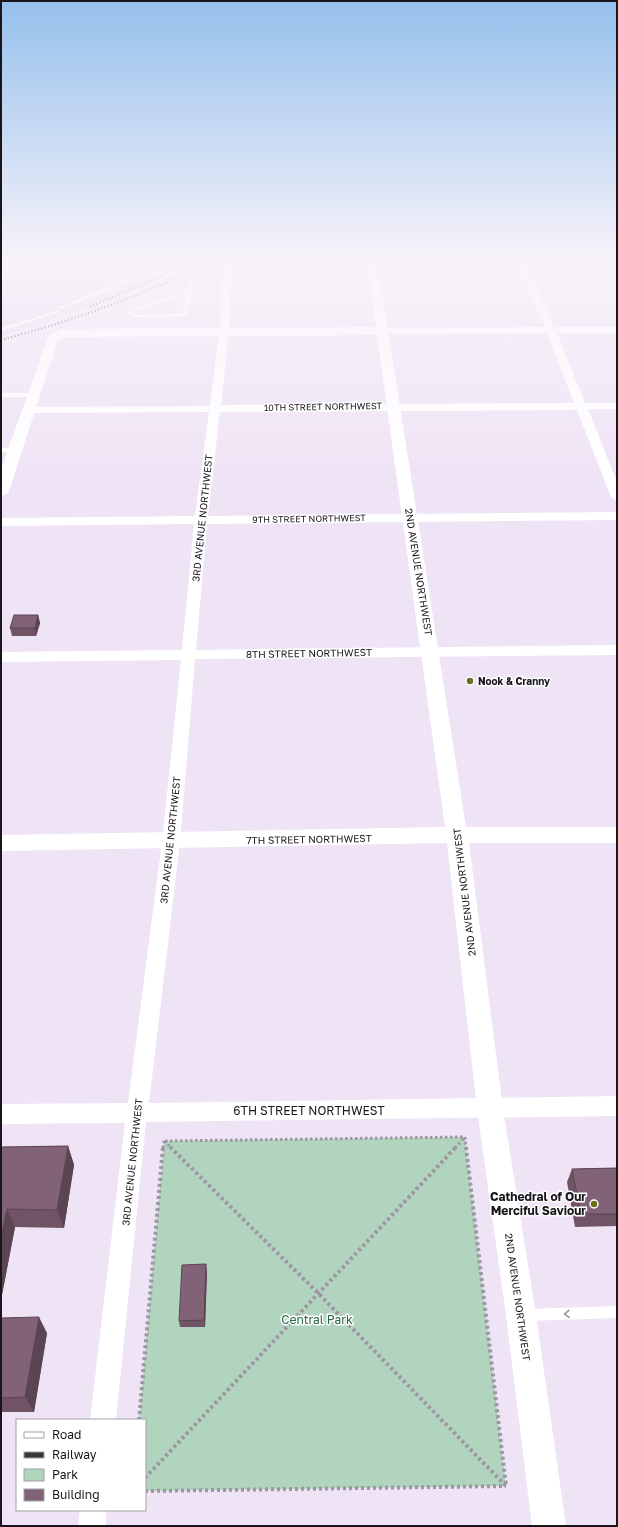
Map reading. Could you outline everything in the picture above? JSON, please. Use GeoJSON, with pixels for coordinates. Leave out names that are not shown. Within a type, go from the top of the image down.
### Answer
{"type":"FeatureCollection","features":[{"type":"Feature","properties":{"kind":"street"},"geometry":{"type":"LineString","coordinates":[[1,491],[30,410],[53,338],[58,335],[64,333],[361,331]]}},
{"type":"Feature","properties":{"kind":"street","name":"2ND AVENUE NORTHWEST"},"geometry":{"type":"LineString","coordinates":[[382,331],[392,406],[411,518],[457,836],[490,1110],[522,1315],[549,1526]]}},
{"type":"Feature","properties":{"kind":"street"},"geometry":{"type":"LineString","coordinates":[[551,331],[617,497]]}},
{"type":"Feature","properties":{"kind":"street","name":"3RD AVENUE NORTHWEST"},"geometry":{"type":"LineString","coordinates":[[103,1419],[137,1112],[171,842],[201,521],[224,333]]}},
{"type":"Feature","properties":{"kind":"street","name":"10TH STREET NORTHWEST"},"geometry":{"type":"LineString","coordinates":[[30,410],[392,406],[617,406]]}},
{"type":"Feature","properties":{"kind":"street","name":"9TH STREET NORTHWEST"},"geometry":{"type":"LineString","coordinates":[[1,522],[617,516]]}},
{"type":"Feature","properties":{"kind":"street","name":"8TH STREET NORTHWEST"},"geometry":{"type":"LineString","coordinates":[[1,657],[617,650]]}},
{"type":"Feature","properties":{"kind":"street","name":"7TH STREET NORTHWEST"},"geometry":{"type":"LineString","coordinates":[[1,844],[457,836],[617,835]]}},
{"type":"Feature","properties":{"kind":"street","name":"6TH STREET NORTHWEST"},"geometry":{"type":"LineString","coordinates":[[1,1114],[490,1110],[617,1106]]}},
{"type":"Feature","properties":{"kind":"street"},"geometry":{"type":"LineString","coordinates":[[92,1526],[94,1511]]}},
{"type":"Feature","properties":{"kind":"lane"},"geometry":{"type":"LineString","coordinates":[[1,395],[35,395]]}},
{"type":"Feature","properties":{"kind":"lane"},"geometry":{"type":"LineString","coordinates":[[1,450],[16,450]]}},
{"type":"Feature","properties":{"kind":"lane"},"geometry":{"type":"LineString","coordinates":[[522,1315],[611,1312]]}},
{"type":"Feature","properties":{"kind":"path"},"geometry":{"type":"LineString","coordinates":[[164,1140],[465,1137]]}},
{"type":"Feature","properties":{"kind":"path"},"geometry":{"type":"LineString","coordinates":[[146,1477],[465,1137]]}},
{"type":"Feature","properties":{"kind":"path"},"geometry":{"type":"LineString","coordinates":[[465,1137],[506,1486]]}},
{"type":"Feature","properties":{"kind":"path"},"geometry":{"type":"LineString","coordinates":[[164,1140],[318,1292],[506,1486]]}},
{"type":"Feature","properties":{"kind":"path"},"geometry":{"type":"LineString","coordinates":[[139,1419],[164,1140]]}},
{"type":"Feature","properties":{"kind":"path"},"geometry":{"type":"LineString","coordinates":[[146,1491],[506,1486]]}},
{"type":"Feature","properties":{"kind":"shaded area"},"geometry":{"type":"Polygon","coordinates":[[[1,331],[16,331],[1,336],[1,331]]]}},
{"type":"Feature","properties":{"kind":"green space","name":"Central Park"},"geometry":{"type":"Polygon","coordinates":[[[465,1137],[506,1486],[146,1491],[146,1419],[139,1419],[164,1141],[465,1137]]]}},
{"type":"Feature","properties":{"kind":"building"},"geometry":{"type":"Polygon","coordinates":[[[14,615],[38,615],[35,628],[10,628],[14,615]]]}},
{"type":"Feature","properties":{"kind":"building"},"geometry":{"type":"Polygon","coordinates":[[[68,1146],[57,1210],[7,1209],[1,1238],[1,1147],[68,1146]]]}},
{"type":"Feature","properties":{"kind":"building","name":"Cathedral of Our Merciful Saviour"},"geometry":{"type":"Polygon","coordinates":[[[617,1168],[617,1214],[581,1214],[572,1169],[617,1168]]]}},
{"type":"Feature","properties":{"kind":"building"},"geometry":{"type":"Polygon","coordinates":[[[206,1264],[204,1320],[179,1321],[182,1265],[206,1264]]]}},
{"type":"Feature","properties":{"kind":"building"},"geometry":{"type":"Polygon","coordinates":[[[39,1317],[25,1397],[1,1398],[1,1318],[39,1317]]]}},
{"type":"Feature","properties":{"kind":"railway"},"geometry":{"type":"LineString","coordinates":[[1,340],[31,331]]}},
{"type":"Feature","properties":{"kind":"place","name":"Nook & Cranny"},"geometry":{"type":"Point","coordinates":[470,681]}},
{"type":"Feature","properties":{"kind":"place","name":"Cathedral of Our Merciful Saviour"},"geometry":{"type":"Point","coordinates":[594,1204]}}]}
